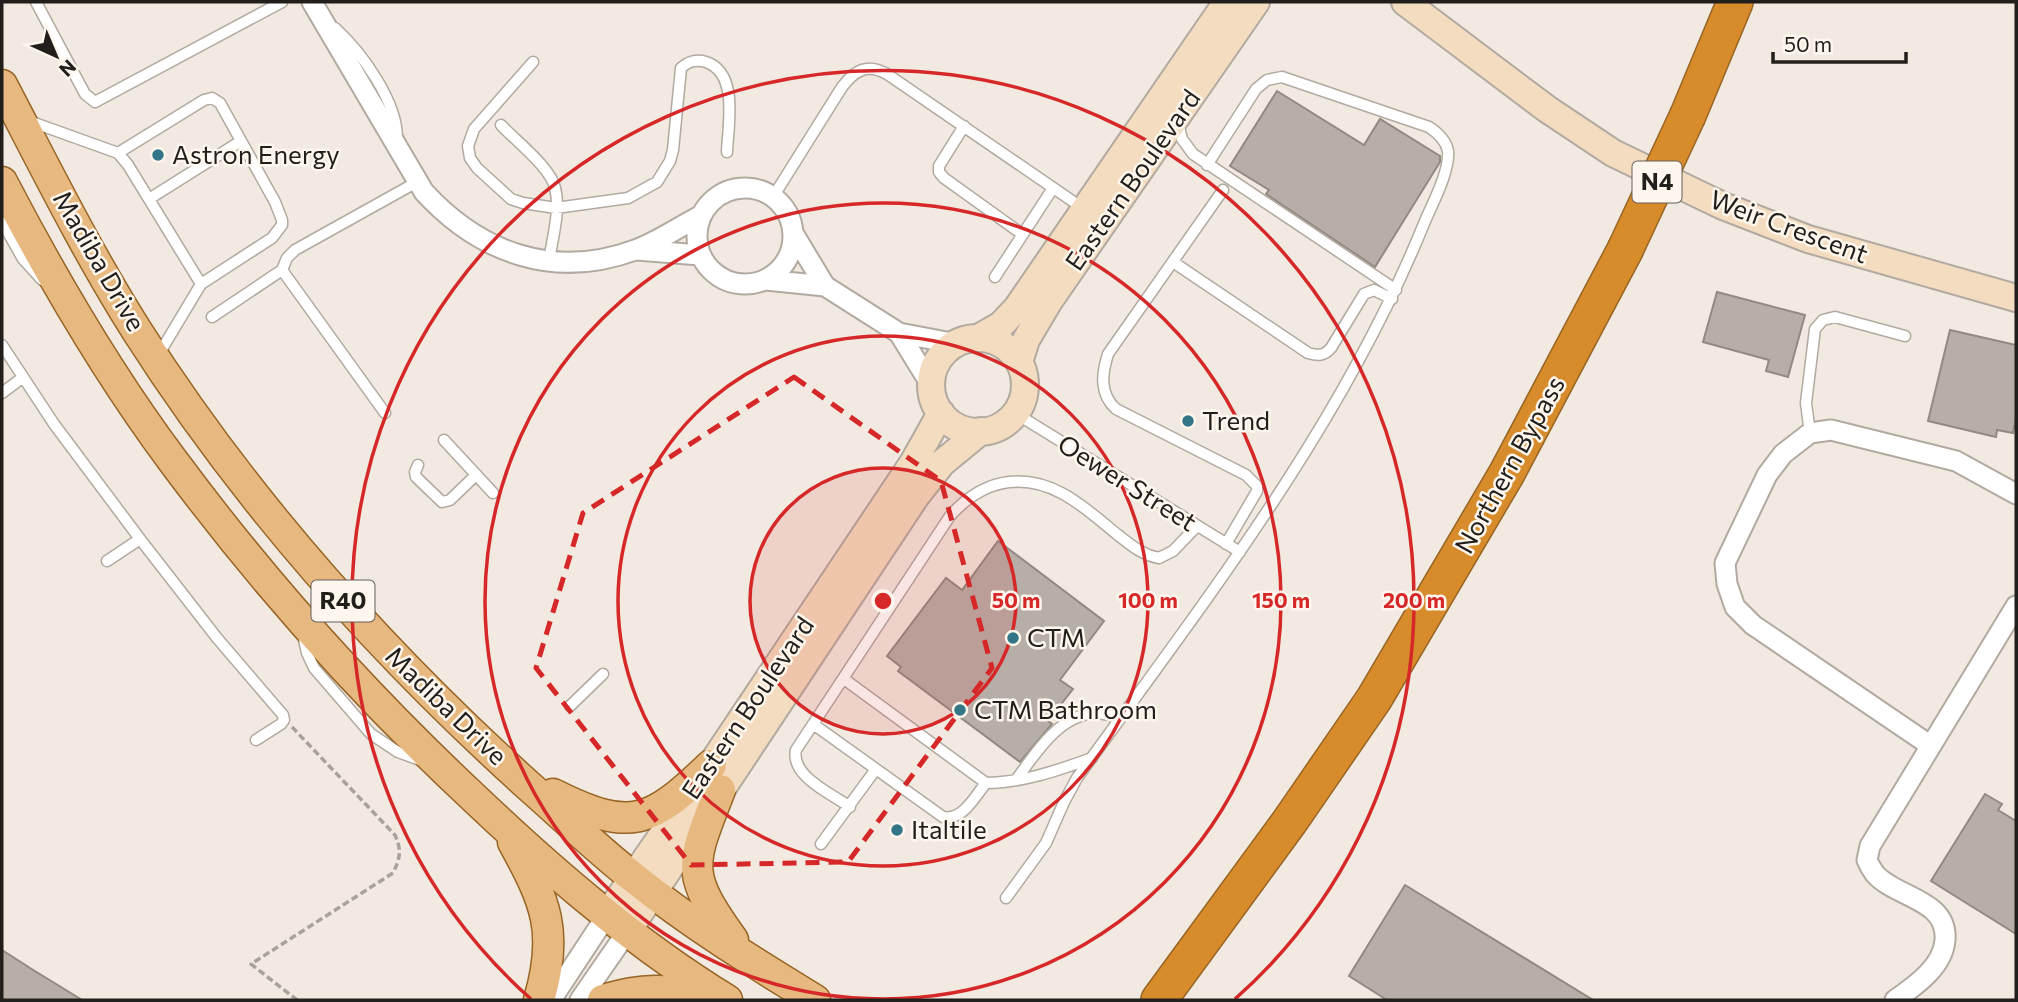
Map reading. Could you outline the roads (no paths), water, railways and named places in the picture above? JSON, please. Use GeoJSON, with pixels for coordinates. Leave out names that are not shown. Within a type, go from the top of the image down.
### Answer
{"type":"FeatureCollection","features":[{"type":"Feature","properties":{"kind":"highway","name":"Northern Bypass"},"geometry":{"type":"LineString","coordinates":[[1159,1000],[1290,821],[1374,699],[1507,473],[1625,250],[1688,115],[1735,2]]}},
{"type":"Feature","properties":{"kind":"main road","name":"Madiba Drive"},"geometry":{"type":"LineString","coordinates":[[2,85],[103,272],[157,359],[199,421],[266,509],[338,595],[414,677],[516,774],[642,885],[747,958],[815,1000]]}},
{"type":"Feature","properties":{"kind":"main road","name":"Madiba Drive"},"geometry":{"type":"LineString","coordinates":[[2,182],[69,303],[172,460],[264,576],[414,742],[505,828],[617,924],[721,996]]}},
{"type":"Feature","properties":{"kind":"main road"},"geometry":{"type":"LineString","coordinates":[[516,774],[554,795],[600,815],[629,818],[651,813],[716,777]]}},
{"type":"Feature","properties":{"kind":"main road"},"geometry":{"type":"LineString","coordinates":[[716,777],[698,851],[697,876],[709,906],[747,958]]}},
{"type":"Feature","properties":{"kind":"main road"},"geometry":{"type":"LineString","coordinates":[[505,828],[537,889],[550,931],[550,953],[539,1000]]}},
{"type":"Feature","properties":{"kind":"main road"},"geometry":{"type":"LineString","coordinates":[[603,1000],[622,994],[659,991],[721,996]]}},
{"type":"Feature","properties":{"kind":"street","name":"Eastern Boulevard"},"geometry":{"type":"LineString","coordinates":[[931,385],[933,371],[940,358],[967,341],[1002,325],[1017,308],[1227,2]]}},
{"type":"Feature","properties":{"kind":"street","name":"Eastern Boulevard"},"geometry":{"type":"LineString","coordinates":[[580,1000],[617,924],[642,885],[916,496],[942,463],[981,431],[994,429],[1015,413],[1025,388],[1019,362],[1026,340],[1049,301],[1256,2]]}},
{"type":"Feature","properties":{"kind":"street","name":"Weir Crescent"},"geometry":{"type":"LineString","coordinates":[[1405,2],[1547,109],[1613,153],[1637,165],[1723,206],[1808,239],[2016,298]]}},
{"type":"Feature","properties":{"kind":"street"},"geometry":{"type":"LineString","coordinates":[[314,6],[417,182],[440,209],[475,236],[516,255],[562,262],[604,258],[636,250],[702,215]]}},
{"type":"Feature","properties":{"kind":"street"},"geometry":{"type":"LineString","coordinates":[[766,280],[779,270],[788,258],[793,243],[787,211],[773,197],[762,191],[746,187],[730,190],[716,197],[698,224],[696,240],[700,255],[709,268],[728,281],[751,284],[766,280],[825,286]]}},
{"type":"Feature","properties":{"kind":"street"},"geometry":{"type":"LineString","coordinates":[[793,233],[825,286],[899,333],[967,341],[991,340],[1002,344],[1019,362]]}},
{"type":"Feature","properties":{"kind":"street"},"geometry":{"type":"LineString","coordinates":[[636,250],[700,255]]}},
{"type":"Feature","properties":{"kind":"street"},"geometry":{"type":"LineString","coordinates":[[899,333],[931,385],[941,414],[959,427],[981,431]]}},
{"type":"Feature","properties":{"kind":"street","name":"Eastern Boulevard"},"geometry":{"type":"LineString","coordinates":[[716,777],[941,414]]}},
{"type":"Feature","properties":{"kind":"street"},"geometry":{"type":"LineString","coordinates":[[1931,746],[1753,625],[1735,607],[1727,584],[1725,563],[1767,475],[1783,454],[1810,433],[1830,430],[1956,461],[2016,494]]}},
{"type":"Feature","properties":{"kind":"street"},"geometry":{"type":"LineString","coordinates":[[1895,1000],[1922,980],[1938,960],[1945,944],[1946,928],[1941,917],[1927,906],[1876,876],[1867,860],[1870,846],[2016,606]]}},
{"type":"Feature","properties":{"kind":"street","name":"Eastern Boulevard"},"geometry":{"type":"LineString","coordinates":[[551,1000],[617,924]]}},
{"type":"Feature","properties":{"kind":"lane"},"geometry":{"type":"LineString","coordinates":[[36,2],[85,94],[96,102],[282,2]]}},
{"type":"Feature","properties":{"kind":"lane"},"geometry":{"type":"LineString","coordinates":[[533,62],[470,136],[468,151],[477,168],[511,199],[523,204],[556,208],[628,198],[657,182],[670,161],[673,150],[681,68],[695,60],[719,68],[727,80],[727,152]]}},
{"type":"Feature","properties":{"kind":"lane"},"geometry":{"type":"LineString","coordinates":[[773,197],[842,87],[855,73],[875,68],[1085,209]]}},
{"type":"Feature","properties":{"kind":"lane"},"geometry":{"type":"LineString","coordinates":[[1006,898],[1046,843],[1064,802],[1092,758],[1240,552],[1300,463],[1394,295],[1445,172],[1448,158],[1446,144],[1429,127],[1282,77],[1261,84],[1256,89],[1207,165]]}},
{"type":"Feature","properties":{"kind":"lane"},"geometry":{"type":"LineString","coordinates":[[118,153],[210,98],[220,103],[281,214],[282,225],[268,241],[201,285],[157,359]]}},
{"type":"Feature","properties":{"kind":"lane"},"geometry":{"type":"LineString","coordinates":[[1178,114],[1182,139],[1193,154],[1394,295]]}},
{"type":"Feature","properties":{"kind":"lane"},"geometry":{"type":"LineString","coordinates":[[19,117],[118,153],[201,285]]}},
{"type":"Feature","properties":{"kind":"lane"},"geometry":{"type":"LineString","coordinates":[[501,125],[548,174],[555,188],[556,208],[550,261]]}},
{"type":"Feature","properties":{"kind":"lane"},"geometry":{"type":"LineString","coordinates":[[964,126],[939,166],[939,172],[1022,234]]}},
{"type":"Feature","properties":{"kind":"lane"},"geometry":{"type":"LineString","coordinates":[[149,199],[241,141]]}},
{"type":"Feature","properties":{"kind":"lane"},"geometry":{"type":"LineString","coordinates":[[212,317],[282,270],[287,258],[295,250],[417,182]]}},
{"type":"Feature","properties":{"kind":"lane"},"geometry":{"type":"LineString","coordinates":[[995,277],[1053,188]]}},
{"type":"Feature","properties":{"kind":"lane"},"geometry":{"type":"LineString","coordinates":[[1223,190],[1108,354],[1103,385],[1111,405],[1116,409],[1254,481],[1257,491],[1226,544]]}},
{"type":"Feature","properties":{"kind":"lane"},"geometry":{"type":"LineString","coordinates":[[2,222],[28,267],[69,303]]}},
{"type":"Feature","properties":{"kind":"lane"},"geometry":{"type":"LineString","coordinates":[[1173,262],[1308,353],[1317,356],[1325,354],[1331,348],[1364,294],[1374,290],[1394,295]]}},
{"type":"Feature","properties":{"kind":"lane"},"geometry":{"type":"LineString","coordinates":[[282,270],[385,413]]}},
{"type":"Feature","properties":{"kind":"lane"},"geometry":{"type":"LineString","coordinates":[[1810,433],[1806,403],[1815,329],[1824,320],[1835,317],[1905,336]]}},
{"type":"Feature","properties":{"kind":"lane"},"geometry":{"type":"LineString","coordinates":[[2,345],[22,379],[140,539],[284,718],[281,724],[256,740]]}},
{"type":"Feature","properties":{"kind":"lane"},"geometry":{"type":"LineString","coordinates":[[2,393],[22,379]]}},
{"type":"Feature","properties":{"kind":"lane","name":"Oewer Street"},"geometry":{"type":"LineString","coordinates":[[1015,413],[1240,552]]}},
{"type":"Feature","properties":{"kind":"lane"},"geometry":{"type":"LineString","coordinates":[[444,440],[493,493]]}},
{"type":"Feature","properties":{"kind":"lane"},"geometry":{"type":"LineString","coordinates":[[418,465],[416,477],[442,502],[450,500],[476,475]]}},
{"type":"Feature","properties":{"kind":"lane"},"geometry":{"type":"LineString","coordinates":[[850,807],[803,774],[794,755],[950,516],[965,501],[990,486],[1007,482],[1046,486],[1069,497],[1148,556],[1159,558],[1166,556],[1182,543],[1197,526]]}},
{"type":"Feature","properties":{"kind":"lane"},"geometry":{"type":"LineString","coordinates":[[107,561],[140,539]]}},
{"type":"Feature","properties":{"kind":"lane"},"geometry":{"type":"LineString","coordinates":[[570,706],[603,674]]}},
{"type":"Feature","properties":{"kind":"lane"},"geometry":{"type":"LineString","coordinates":[[844,679],[986,783],[1016,780],[1092,758]]}},
{"type":"Feature","properties":{"kind":"lane"},"geometry":{"type":"LineString","coordinates":[[1016,780],[1041,747],[1065,724],[1091,713],[1121,717]]}},
{"type":"Feature","properties":{"kind":"lane"},"geometry":{"type":"LineString","coordinates":[[813,724],[943,817],[948,818],[964,810],[986,783]]}},
{"type":"Feature","properties":{"kind":"lane"},"geometry":{"type":"LineString","coordinates":[[821,844],[876,769]]}},
{"type":"Feature","properties":{"kind":"place","name":"Astron Energy"},"geometry":{"type":"Point","coordinates":[158,155]}},
{"type":"Feature","properties":{"kind":"place","name":"Trend"},"geometry":{"type":"Point","coordinates":[1188,421]}},
{"type":"Feature","properties":{"kind":"place","name":"CTM"},"geometry":{"type":"Point","coordinates":[1013,638]}},
{"type":"Feature","properties":{"kind":"place","name":"CTM Bathroom"},"geometry":{"type":"Point","coordinates":[960,710]}},
{"type":"Feature","properties":{"kind":"place","name":"Italtile"},"geometry":{"type":"Point","coordinates":[897,830]}}]}
